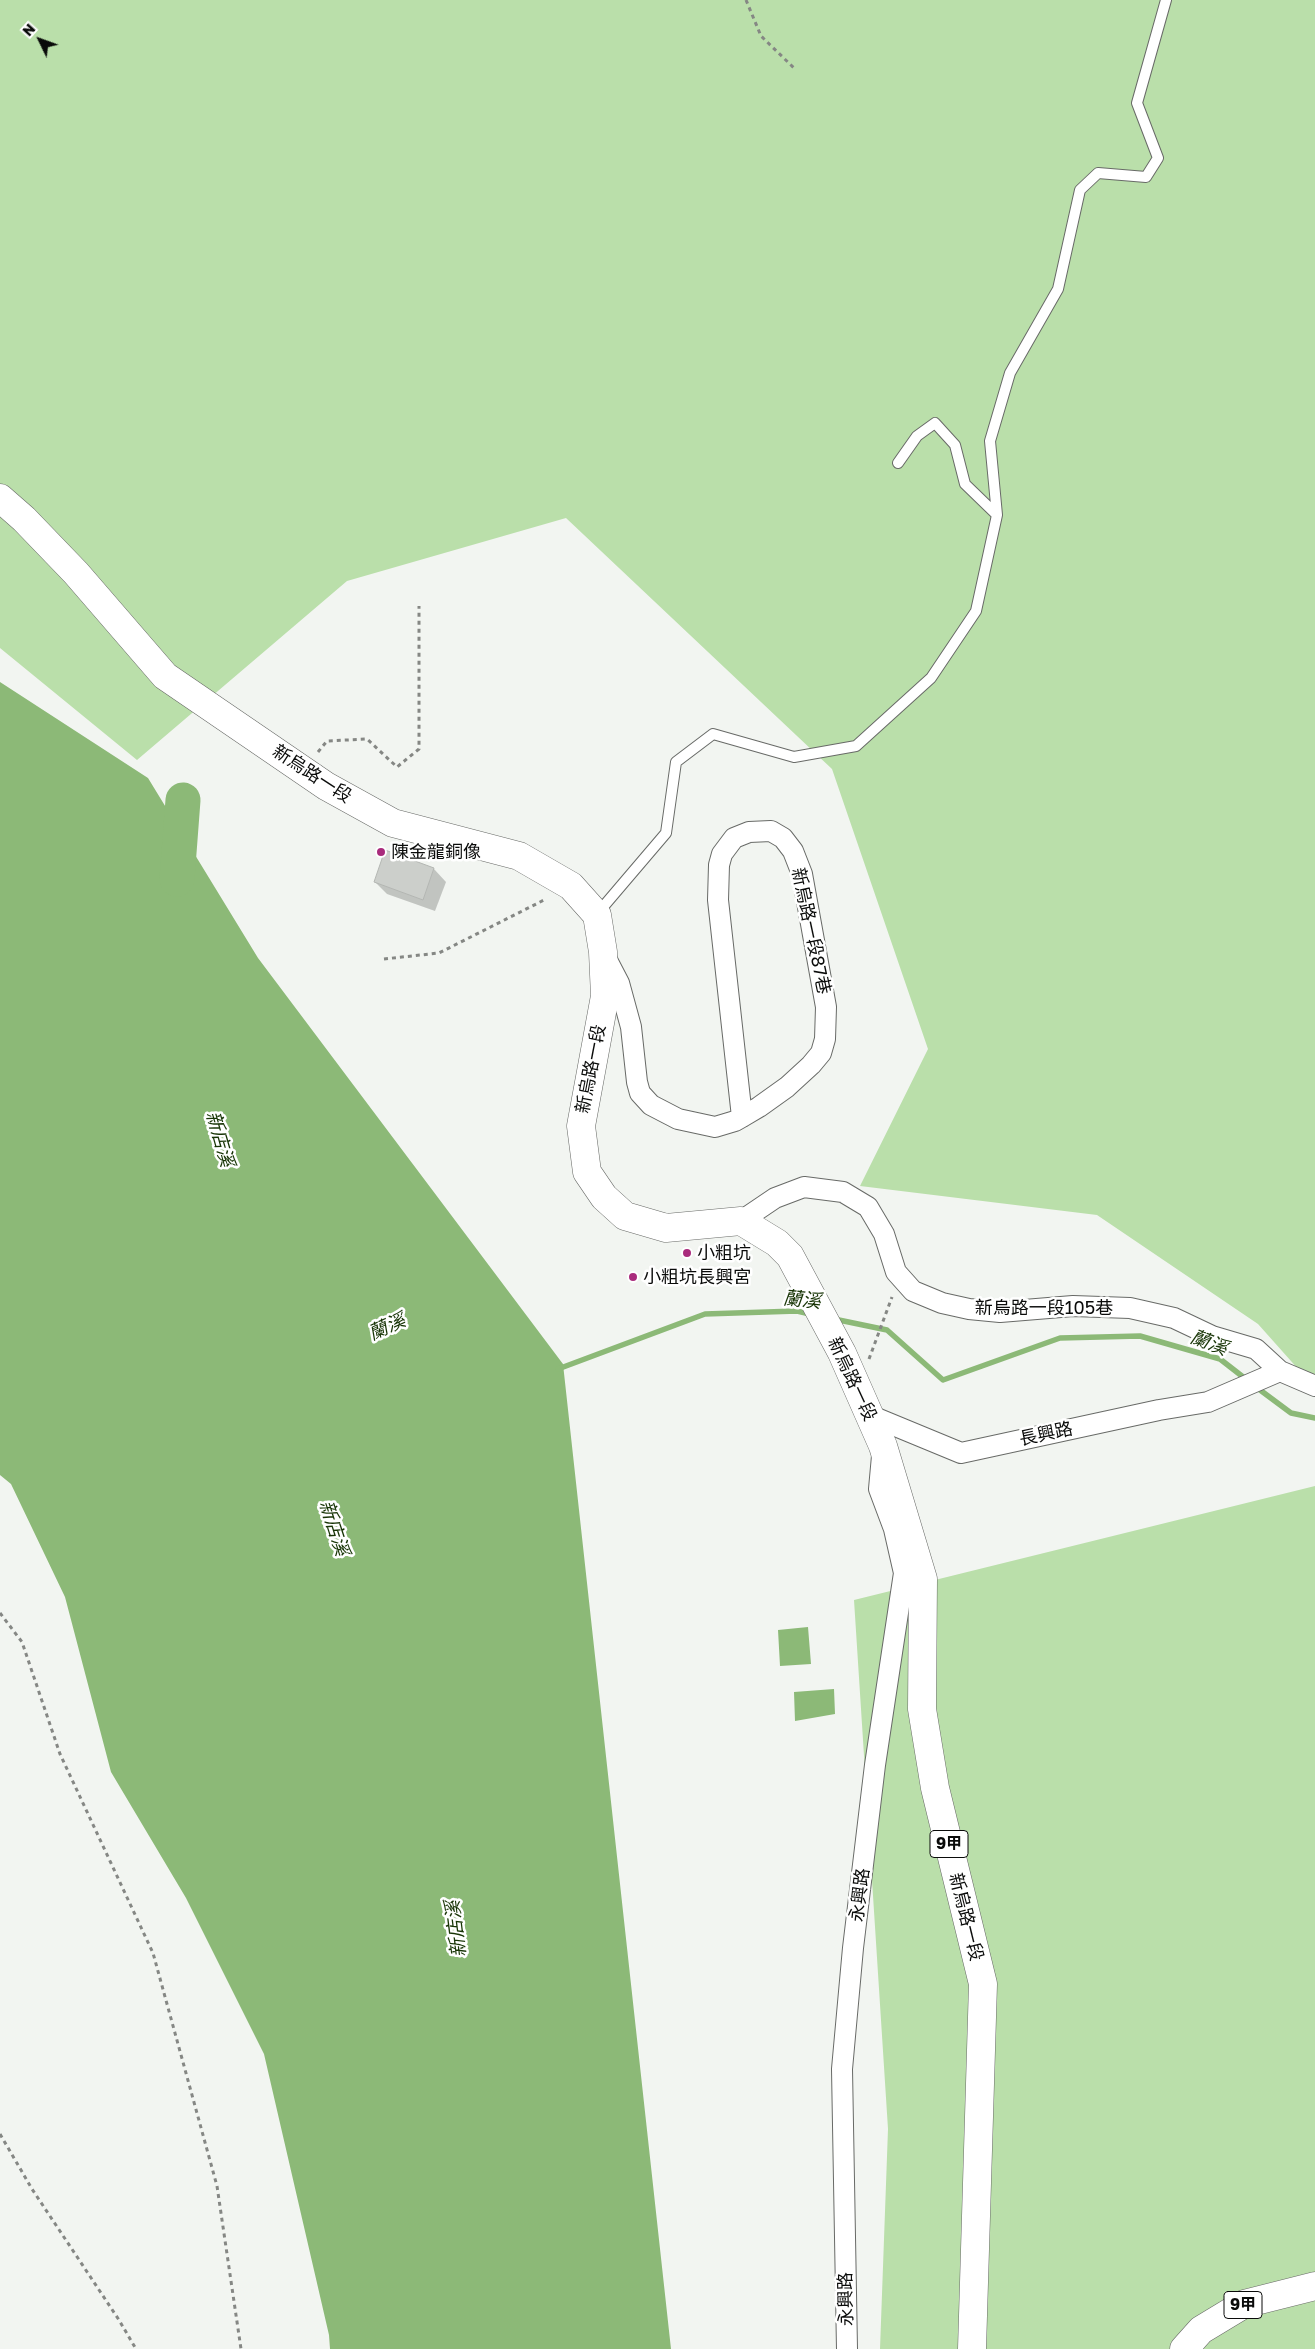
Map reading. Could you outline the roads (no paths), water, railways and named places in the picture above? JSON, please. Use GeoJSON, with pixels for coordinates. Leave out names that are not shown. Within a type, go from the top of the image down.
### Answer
{"type":"FeatureCollection","features":[{"type":"Feature","properties":{"kind":"main road","name":"新烏路一段"},"geometry":{"type":"LineString","coordinates":[[0,498],[24,519],[76,573],[165,676],[326,786],[393,823],[519,856],[571,886],[597,915],[603,952],[605,996],[581,1126],[587,1172],[604,1197],[625,1216],[666,1228],[741,1221],[777,1243],[790,1256],[842,1353],[883,1446],[923,1579],[922,1709],[935,1788],[983,1984],[972,2349]]}},
{"type":"Feature","properties":{"kind":"main road","name":"9甲"},"geometry":{"type":"LineString","coordinates":[[1184,2349],[1202,2330],[1244,2304],[1315,2286]]}},
{"type":"Feature","properties":{"kind":"street","name":"新烏路一段87巷"},"geometry":{"type":"LineString","coordinates":[[603,952],[619,983],[630,1027],[640,1093],[662,1112],[698,1124],[715,1127],[742,1117],[787,1087],[811,1065],[821,1054],[825,1039],[826,1007],[802,874],[793,851],[783,838],[771,831],[749,832],[734,838],[722,854],[719,865],[718,900],[742,1117]]}},
{"type":"Feature","properties":{"kind":"street","name":"新烏路一段105巷"},"geometry":{"type":"LineString","coordinates":[[741,1221],[775,1198],[804,1187],[844,1192],[868,1207],[884,1234],[896,1272],[913,1291],[942,1303],[969,1309],[1000,1312],[1072,1306],[1130,1308],[1174,1318],[1212,1336],[1256,1349],[1274,1374]]}},
{"type":"Feature","properties":{"kind":"street"},"geometry":{"type":"LineString","coordinates":[[1274,1374],[1315,1386]]}},
{"type":"Feature","properties":{"kind":"street","name":"長興路"},"geometry":{"type":"LineString","coordinates":[[869,1416],[961,1453],[1150,1412],[1208,1402],[1274,1374]]}},
{"type":"Feature","properties":{"kind":"street","name":"永興路"},"geometry":{"type":"LineString","coordinates":[[847,2349],[842,2069],[853,1948],[875,1765],[904,1573],[894,1529],[879,1489],[883,1446]]}},
{"type":"Feature","properties":{"kind":"lane"},"geometry":{"type":"LineString","coordinates":[[597,915],[666,833],[676,762],[713,734],[794,757],[856,746],[931,678],[976,611],[997,515],[990,440],[1010,372],[1058,289],[1080,190],[1098,173],[1146,177],[1158,158],[1137,103],[1166,0]]}},
{"type":"Feature","properties":{"kind":"lane"},"geometry":{"type":"LineString","coordinates":[[898,463],[917,436],[935,423],[955,446],[965,484],[997,515]]}},
{"type":"Feature","properties":{"kind":"water","name":"新店溪"},"geometry":{"type":"Polygon","coordinates":[[[0,682],[148,778],[258,958],[563,1364],[671,2349],[330,2349],[329,2335],[264,2054],[186,1898],[111,1772],[65,1597],[11,1484],[0,1475],[0,682]]]}},
{"type":"Feature","properties":{"kind":"water"},"geometry":{"type":"Polygon","coordinates":[[[808,1627],[811,1664],[780,1666],[778,1630],[808,1627]]]}},
{"type":"Feature","properties":{"kind":"water"},"geometry":{"type":"Polygon","coordinates":[[[834,1689],[835,1714],[795,1721],[794,1692],[834,1689]]]}},
{"type":"Feature","properties":{"kind":"waterway"},"geometry":{"type":"LineString","coordinates":[[177,879],[183,800]]}},
{"type":"Feature","properties":{"kind":"waterway","name":"蘭溪"},"geometry":{"type":"LineString","coordinates":[[558,1369],[705,1314],[797,1311],[810,1314]]}},
{"type":"Feature","properties":{"kind":"waterway","name":"蘭溪"},"geometry":{"type":"LineString","coordinates":[[834,1319],[887,1330],[943,1380],[1060,1338],[1140,1336],[1220,1359],[1247,1380]]}},
{"type":"Feature","properties":{"kind":"waterway","name":"蘭溪"},"geometry":{"type":"LineString","coordinates":[[1256,1387],[1291,1413],[1315,1418]]}},
{"type":"Feature","properties":{"kind":"place","name":"陳金龍銅像"},"geometry":{"type":"Point","coordinates":[381,852]}},
{"type":"Feature","properties":{"kind":"place","name":"小粗坑"},"geometry":{"type":"Point","coordinates":[687,1253]}},
{"type":"Feature","properties":{"kind":"place","name":"小粗坑長興宮"},"geometry":{"type":"Point","coordinates":[633,1277]}}]}
